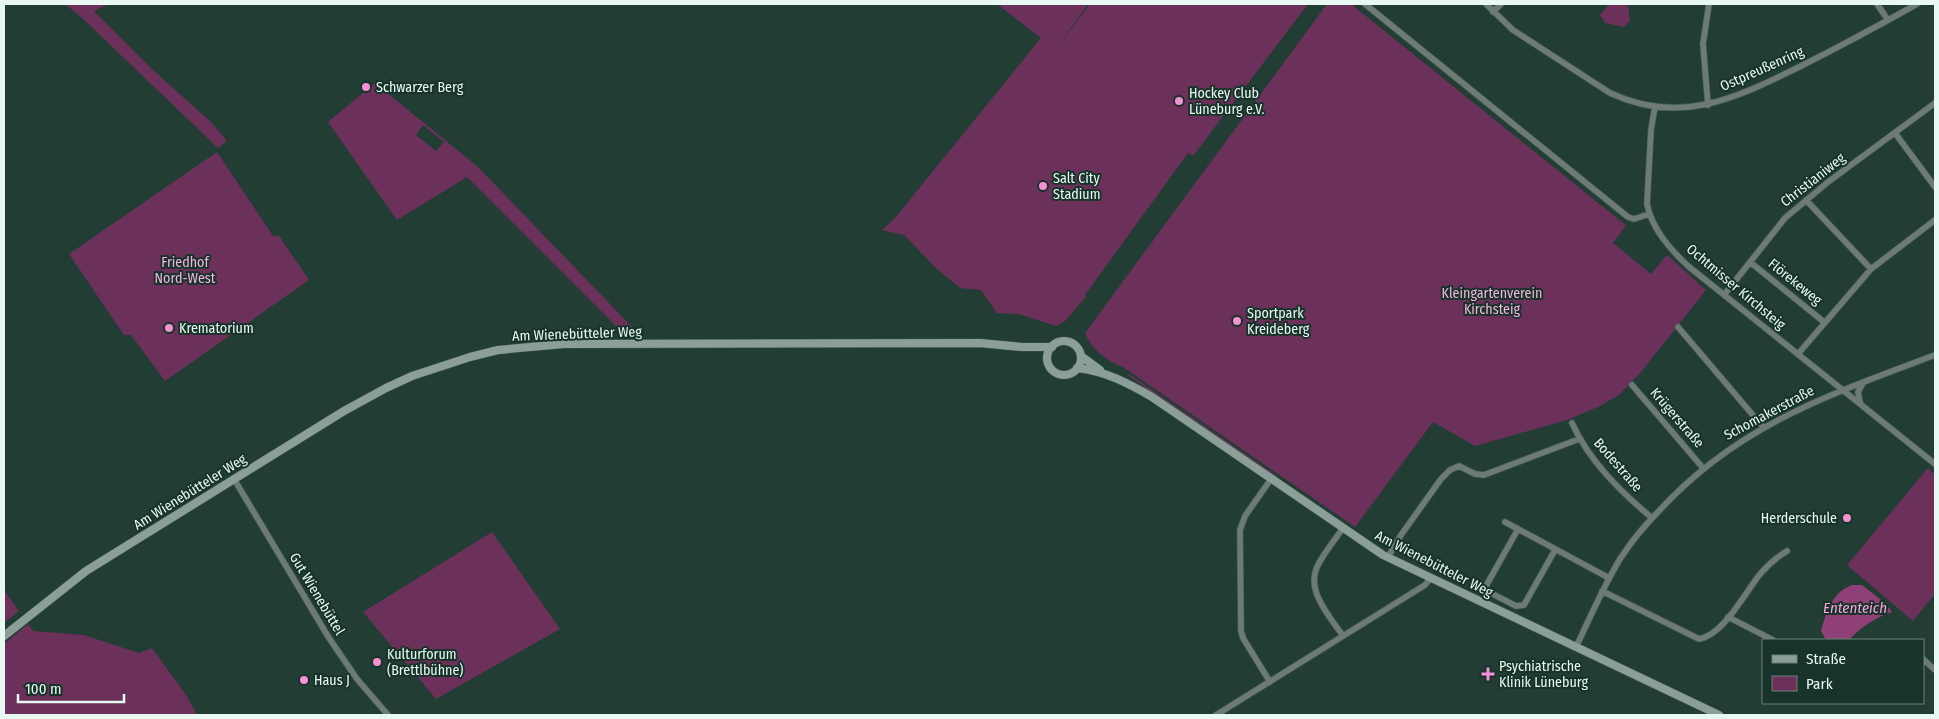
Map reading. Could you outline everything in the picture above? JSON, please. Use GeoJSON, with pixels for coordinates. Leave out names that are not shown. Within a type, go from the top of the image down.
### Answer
{"type":"FeatureCollection","features":[{"type":"Feature","properties":{"kind":"street"},"geometry":{"type":"LineString","coordinates":[[1365,4],[1628,217],[1634,219],[1649,214],[1647,185],[1650,130],[1655,106]]}},
{"type":"Feature","properties":{"kind":"street","name":"Ostpreußenring"},"geometry":{"type":"LineString","coordinates":[[1486,4],[1513,30],[1597,86],[1618,97],[1655,106],[1678,108],[1708,105],[1746,92],[1813,60],[1917,4]]}},
{"type":"Feature","properties":{"kind":"street"},"geometry":{"type":"LineString","coordinates":[[1493,12],[1501,4]]}},
{"type":"Feature","properties":{"kind":"street"},"geometry":{"type":"LineString","coordinates":[[1708,105],[1703,44],[1709,4]]}},
{"type":"Feature","properties":{"kind":"street"},"geometry":{"type":"LineString","coordinates":[[1877,4],[1888,20]]}},
{"type":"Feature","properties":{"kind":"street","name":"Christianiweg"},"geometry":{"type":"LineString","coordinates":[[1724,295],[1785,218],[1806,200],[1935,103]]}},
{"type":"Feature","properties":{"kind":"street"},"geometry":{"type":"LineString","coordinates":[[1895,133],[1935,187]]}},
{"type":"Feature","properties":{"kind":"street"},"geometry":{"type":"LineString","coordinates":[[1806,200],[1870,269]]}},
{"type":"Feature","properties":{"kind":"street","name":"Ochtmisser Kirchsteig"},"geometry":{"type":"LineString","coordinates":[[1649,214],[1657,230],[1677,255],[1935,464]]}},
{"type":"Feature","properties":{"kind":"street"},"geometry":{"type":"LineString","coordinates":[[1798,354],[1870,269],[1935,220]]}},
{"type":"Feature","properties":{"kind":"street","name":"Flörekeweg"},"geometry":{"type":"LineString","coordinates":[[1750,262],[1824,322]]}},
{"type":"Feature","properties":{"kind":"street"},"geometry":{"type":"LineString","coordinates":[[1678,327],[1762,428]]}},
{"type":"Feature","properties":{"kind":"street","name":"Am Wienebütteler Weg"},"geometry":{"type":"LineString","coordinates":[[4,636],[86,571],[344,411],[412,376],[442,365],[498,350],[545,345],[635,343],[980,343],[1022,347],[1052,346],[1061,341],[1071,342],[1079,350],[1081,356],[1106,373]]}},
{"type":"Feature","properties":{"kind":"street"},"geometry":{"type":"LineString","coordinates":[[1048,358],[1052,346]]}},
{"type":"Feature","properties":{"kind":"street","name":"Am Wienebütteler Weg"},"geometry":{"type":"LineString","coordinates":[[1022,347],[1048,358],[1051,368],[1061,374],[1070,373],[1077,368],[1106,373],[1121,379],[1152,397],[1388,558],[1719,715]]}},
{"type":"Feature","properties":{"kind":"street","name":"Schomakerstraße"},"geometry":{"type":"LineString","coordinates":[[1576,647],[1602,591],[1621,557],[1652,518],[1703,468],[1732,446],[1805,406],[1935,355]]}},
{"type":"Feature","properties":{"kind":"street"},"geometry":{"type":"LineString","coordinates":[[1077,368],[1081,356]]}},
{"type":"Feature","properties":{"kind":"street"},"geometry":{"type":"LineString","coordinates":[[1861,404],[1858,392],[1863,382]]}},
{"type":"Feature","properties":{"kind":"street","name":"Krügerstraße"},"geometry":{"type":"LineString","coordinates":[[1632,385],[1703,468]]}},
{"type":"Feature","properties":{"kind":"street","name":"Bodestraße"},"geometry":{"type":"LineString","coordinates":[[1572,423],[1579,439],[1606,474],[1631,500],[1652,518]]}},
{"type":"Feature","properties":{"kind":"street"},"geometry":{"type":"LineString","coordinates":[[1388,558],[1401,534],[1441,478],[1450,470],[1459,466],[1475,474],[1484,475],[1579,439]]}},
{"type":"Feature","properties":{"kind":"street","name":"Gut Wienebüttel"},"geometry":{"type":"LineString","coordinates":[[234,479],[329,638],[357,679],[388,715]]}},
{"type":"Feature","properties":{"kind":"street"},"geometry":{"type":"LineString","coordinates":[[1270,682],[1240,631],[1239,543],[1242,523],[1271,479]]}},
{"type":"Feature","properties":{"kind":"street"},"geometry":{"type":"LineString","coordinates":[[1504,522],[1609,578]]}},
{"type":"Feature","properties":{"kind":"street"},"geometry":{"type":"LineString","coordinates":[[1343,528],[1317,566],[1314,576],[1316,592],[1343,636]]}},
{"type":"Feature","properties":{"kind":"street"},"geometry":{"type":"LineString","coordinates":[[1518,529],[1486,586],[1487,591],[1516,606],[1524,605],[1555,550]]}},
{"type":"Feature","properties":{"kind":"street"},"geometry":{"type":"LineString","coordinates":[[1602,591],[1699,639],[1708,638],[1728,617],[1761,573],[1775,559],[1788,551]]}},
{"type":"Feature","properties":{"kind":"street"},"geometry":{"type":"LineString","coordinates":[[1216,715],[1425,585],[1431,578]]}},
{"type":"Feature","properties":{"kind":"street"},"geometry":{"type":"LineString","coordinates":[[1728,617],[1770,639]]}},
{"type":"Feature","properties":{"kind":"street"},"geometry":{"type":"LineString","coordinates":[[1924,660],[1935,670]]}},
{"type":"Feature","properties":{"kind":"green space"},"geometry":{"type":"Polygon","coordinates":[[[65,4],[109,4],[94,11],[153,70],[211,122],[227,141],[218,148],[65,4]]]}},
{"type":"Feature","properties":{"kind":"green space","name":"Salt City Stadium"},"geometry":{"type":"Polygon","coordinates":[[[997,4],[1088,4],[1056,49],[1090,4],[1308,4],[1193,156],[1188,153],[1085,295],[1086,297],[1065,321],[1056,326],[1019,314],[997,313],[981,290],[960,288],[936,268],[904,235],[882,230],[895,218],[1041,38],[997,4]]]}},
{"type":"Feature","properties":{"kind":"green space","name":"Kleingartenverein Kirchsteig"},"geometry":{"type":"Polygon","coordinates":[[[1327,4],[1351,4],[1626,225],[1613,243],[1651,274],[1667,255],[1706,290],[1641,372],[1619,395],[1598,407],[1567,420],[1475,446],[1433,422],[1355,527],[1123,367],[1106,358],[1095,349],[1085,333],[1327,4]]]}},
{"type":"Feature","properties":{"kind":"green space"},"geometry":{"type":"Polygon","coordinates":[[[1609,4],[1628,4],[1630,21],[1624,27],[1605,23],[1600,15],[1609,4]]]}},
{"type":"Feature","properties":{"kind":"green space"},"geometry":{"type":"Polygon","coordinates":[[[375,83],[478,167],[634,329],[624,330],[616,326],[467,177],[397,220],[328,122],[375,83]],[[423,125],[416,135],[436,151],[444,142],[423,125]]]}},
{"type":"Feature","properties":{"kind":"green space","name":"Friedhof Nord-West"},"geometry":{"type":"Polygon","coordinates":[[[217,152],[273,236],[279,236],[309,280],[165,381],[131,335],[124,335],[69,254],[217,152]]]}},
{"type":"Feature","properties":{"kind":"green space"},"geometry":{"type":"Polygon","coordinates":[[[1129,374],[1277,476],[1276,478],[1147,389],[1129,374]]]}},
{"type":"Feature","properties":{"kind":"green space"},"geometry":{"type":"Polygon","coordinates":[[[1928,468],[1935,475],[1935,594],[1913,621],[1847,565],[1928,468]]]}},
{"type":"Feature","properties":{"kind":"green space"},"geometry":{"type":"Polygon","coordinates":[[[492,532],[560,629],[436,699],[363,612],[492,532]]]}},
{"type":"Feature","properties":{"kind":"green space"},"geometry":{"type":"Polygon","coordinates":[[[4,590],[19,611],[4,623],[4,590]]]}},
{"type":"Feature","properties":{"kind":"green space"},"geometry":{"type":"Polygon","coordinates":[[[28,624],[33,631],[84,635],[139,653],[152,648],[186,695],[197,715],[4,715],[4,644],[28,624]]]}},
{"type":"Feature","properties":{"kind":"water","name":"Ententeich"},"geometry":{"type":"Polygon","coordinates":[[[1852,585],[1862,585],[1885,603],[1892,612],[1869,623],[1850,639],[1825,639],[1821,631],[1828,610],[1835,598],[1845,588],[1852,585]]]}},
{"type":"Feature","properties":{"kind":"place","name":"Schwarzer Berg"},"geometry":{"type":"Point","coordinates":[366,87]}},
{"type":"Feature","properties":{"kind":"place","name":"Hockey Club Lüneburg e.V."},"geometry":{"type":"Point","coordinates":[1179,101]}},
{"type":"Feature","properties":{"kind":"place","name":"Salt City Stadium"},"geometry":{"type":"Point","coordinates":[1043,186]}},
{"type":"Feature","properties":{"kind":"place","name":"Sportpark Kreideberg"},"geometry":{"type":"Point","coordinates":[1237,321]}},
{"type":"Feature","properties":{"kind":"place","name":"Krematorium"},"geometry":{"type":"Point","coordinates":[169,328]}},
{"type":"Feature","properties":{"kind":"place","name":"Herderschule"},"geometry":{"type":"Point","coordinates":[1847,518]}},
{"type":"Feature","properties":{"kind":"place","name":"Kulturforum (Brettlbühne)"},"geometry":{"type":"Point","coordinates":[377,662]}},
{"type":"Feature","properties":{"kind":"place","name":"Psychiatrische Klinik Lüneburg"},"geometry":{"type":"Point","coordinates":[1488,674]}},
{"type":"Feature","properties":{"kind":"place","name":"Haus J"},"geometry":{"type":"Point","coordinates":[304,680]}}]}
